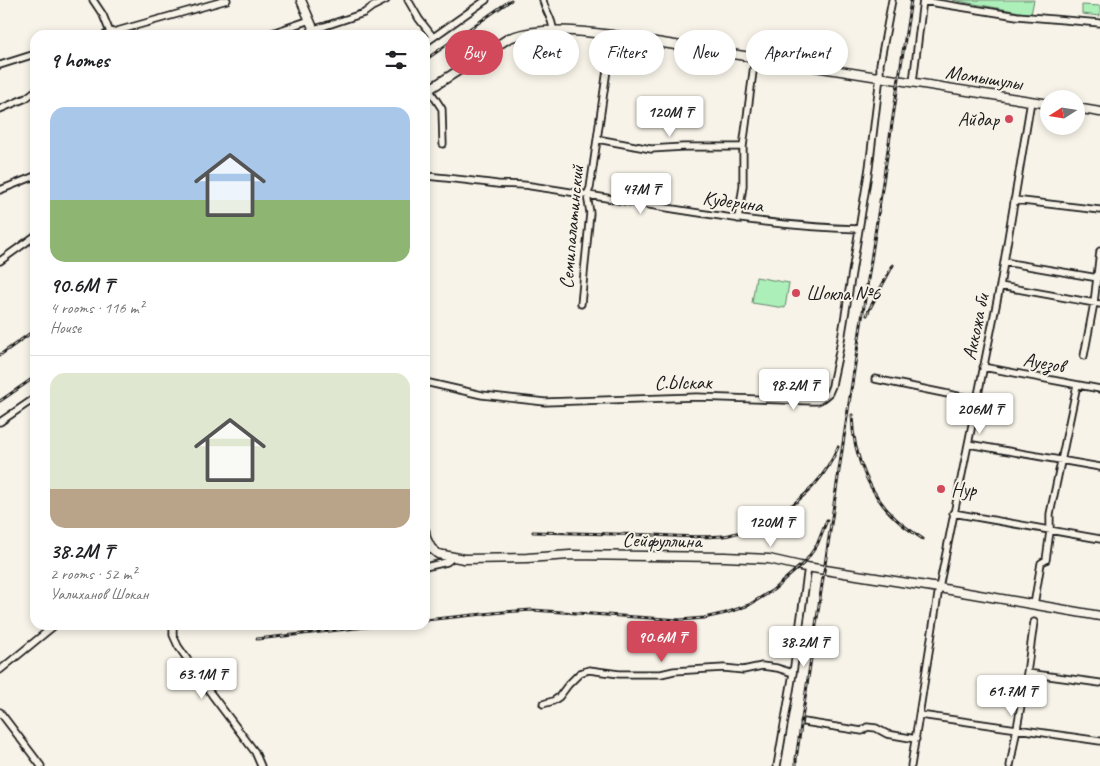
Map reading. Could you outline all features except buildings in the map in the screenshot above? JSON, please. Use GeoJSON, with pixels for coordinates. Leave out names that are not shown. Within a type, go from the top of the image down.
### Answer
{"type":"FeatureCollection","features":[{"type":"Feature","properties":{"kind":"main road"},"geometry":{"type":"LineString","coordinates":[[301,0],[314,30]]}},
{"type":"Feature","properties":{"kind":"main road","name":"Момышулы"},"geometry":{"type":"LineString","coordinates":[[430,89],[513,37]]}},
{"type":"Feature","properties":{"kind":"main road","name":"Момышулы"},"geometry":{"type":"LineString","coordinates":[[664,43],[746,57]]}},
{"type":"Feature","properties":{"kind":"main road","name":"Момышулы"},"geometry":{"type":"LineString","coordinates":[[848,72],[1040,102]]}},
{"type":"Feature","properties":{"kind":"main road"},"geometry":{"type":"LineString","coordinates":[[1085,110],[1100,112]]}},
{"type":"Feature","properties":{"kind":"main road","name":"Сейфуллина"},"geometry":{"type":"LineString","coordinates":[[430,548],[438,554],[464,559],[570,555],[769,559],[1100,616]]}},
{"type":"Feature","properties":{"kind":"street"},"geometry":{"type":"LineString","coordinates":[[93,0],[103,15],[108,30]]}},
{"type":"Feature","properties":{"kind":"street"},"geometry":{"type":"LineString","coordinates":[[123,30],[227,0]]}},
{"type":"Feature","properties":{"kind":"street"},"geometry":{"type":"LineString","coordinates":[[318,30],[364,13],[386,0]]}},
{"type":"Feature","properties":{"kind":"street"},"geometry":{"type":"LineString","coordinates":[[408,0],[427,30]]}},
{"type":"Feature","properties":{"kind":"street"},"geometry":{"type":"LineString","coordinates":[[430,34],[432,37],[486,0]]}},
{"type":"Feature","properties":{"kind":"street"},"geometry":{"type":"LineString","coordinates":[[543,0],[554,30]]}},
{"type":"Feature","properties":{"kind":"street","name":"С.Ыскак"},"geometry":{"type":"LineString","coordinates":[[430,383],[482,395],[545,402],[692,397],[818,401],[823,398],[829,393],[832,386],[839,352],[869,168],[880,64],[892,0]]}},
{"type":"Feature","properties":{"kind":"street"},"geometry":{"type":"LineString","coordinates":[[913,82],[923,1],[1017,16],[1100,23]]}},
{"type":"Feature","properties":{"kind":"street"},"geometry":{"type":"LineString","coordinates":[[281,30],[310,20]]}},
{"type":"Feature","properties":{"kind":"street"},"geometry":{"type":"LineString","coordinates":[[0,65],[30,56]]}},
{"type":"Feature","properties":{"kind":"street","name":"Семипалатинский"},"geometry":{"type":"LineString","coordinates":[[580,304],[584,285],[590,213],[587,195],[590,188],[606,75]]}},
{"type":"Feature","properties":{"kind":"street"},"geometry":{"type":"LineString","coordinates":[[738,219],[743,186],[743,147],[753,75]]}},
{"type":"Feature","properties":{"kind":"street"},"geometry":{"type":"LineString","coordinates":[[0,110],[30,95]]}},
{"type":"Feature","properties":{"kind":"street"},"geometry":{"type":"LineString","coordinates":[[430,95],[442,109],[443,144]]}},
{"type":"Feature","properties":{"kind":"street","name":"Аккожа би"},"geometry":{"type":"LineString","coordinates":[[911,766],[939,588],[1000,286],[1032,101]]}},
{"type":"Feature","properties":{"kind":"street"},"geometry":{"type":"LineString","coordinates":[[596,139],[651,149],[743,147]]}},
{"type":"Feature","properties":{"kind":"street","name":"Кудерина"},"geometry":{"type":"LineString","coordinates":[[430,177],[529,186],[738,219],[820,228],[859,229]]}},
{"type":"Feature","properties":{"kind":"street"},"geometry":{"type":"LineString","coordinates":[[0,190],[30,178]]}},
{"type":"Feature","properties":{"kind":"street"},"geometry":{"type":"LineString","coordinates":[[1014,200],[1100,210]]}},
{"type":"Feature","properties":{"kind":"street"},"geometry":{"type":"LineString","coordinates":[[0,261],[30,240]]}},
{"type":"Feature","properties":{"kind":"street"},"geometry":{"type":"LineString","coordinates":[[1084,356],[1097,304],[1100,251]]}},
{"type":"Feature","properties":{"kind":"street"},"geometry":{"type":"LineString","coordinates":[[1004,262],[1098,278]]}},
{"type":"Feature","properties":{"kind":"street"},"geometry":{"type":"LineString","coordinates":[[1000,286],[1097,304]]}},
{"type":"Feature","properties":{"kind":"street","name":"Ауезов"},"geometry":{"type":"LineString","coordinates":[[983,368],[1100,389]]}},
{"type":"Feature","properties":{"kind":"street"},"geometry":{"type":"LineString","coordinates":[[874,380],[977,400]]}},
{"type":"Feature","properties":{"kind":"street"},"geometry":{"type":"LineString","coordinates":[[1034,605],[1041,563],[1046,560],[1050,514],[1067,440],[1077,384]]}},
{"type":"Feature","properties":{"kind":"street"},"geometry":{"type":"LineString","coordinates":[[0,422],[30,401]]}},
{"type":"Feature","properties":{"kind":"street"},"geometry":{"type":"LineString","coordinates":[[968,444],[1100,467]]}},
{"type":"Feature","properties":{"kind":"street"},"geometry":{"type":"LineString","coordinates":[[953,513],[1100,539]]}},
{"type":"Feature","properties":{"kind":"street"},"geometry":{"type":"LineString","coordinates":[[430,566],[447,562],[452,558]]}},
{"type":"Feature","properties":{"kind":"street"},"geometry":{"type":"LineString","coordinates":[[777,766],[808,567]]}},
{"type":"Feature","properties":{"kind":"street"},"geometry":{"type":"LineString","coordinates":[[1010,766],[1034,622]]}},
{"type":"Feature","properties":{"kind":"street"},"geometry":{"type":"LineString","coordinates":[[0,670],[49,630]]}},
{"type":"Feature","properties":{"kind":"street"},"geometry":{"type":"LineString","coordinates":[[173,630],[178,646],[255,752],[262,766]]}},
{"type":"Feature","properties":{"kind":"street"},"geometry":{"type":"LineString","coordinates":[[543,704],[559,697],[580,673],[589,670],[619,674],[660,674],[674,671],[724,668],[743,670],[762,666],[793,673]]}},
{"type":"Feature","properties":{"kind":"street"},"geometry":{"type":"LineString","coordinates":[[1027,673],[1100,683]]}},
{"type":"Feature","properties":{"kind":"street"},"geometry":{"type":"LineString","coordinates":[[0,712],[41,766]]}},
{"type":"Feature","properties":{"kind":"street"},"geometry":{"type":"LineString","coordinates":[[920,715],[1100,741]]}},
{"type":"Feature","properties":{"kind":"street"},"geometry":{"type":"LineString","coordinates":[[804,722],[862,731],[867,727],[876,728],[887,734],[916,739]]}},
{"type":"Feature","properties":{"kind":"green space"},"geometry":{"type":"Polygon","coordinates":[[[952,0],[1034,0],[1031,14],[952,0]]]}},
{"type":"Feature","properties":{"kind":"green space"},"geometry":{"type":"Polygon","coordinates":[[[1082,5],[1100,6],[1100,16],[1082,14],[1082,5]]]}},
{"type":"Feature","properties":{"kind":"green space"},"geometry":{"type":"Polygon","coordinates":[[[756,277],[789,283],[785,308],[752,303],[756,277]]]}},
{"type":"Feature","properties":{"kind":"railway"},"geometry":{"type":"LineString","coordinates":[[430,57],[511,0]]}},
{"type":"Feature","properties":{"kind":"railway"},"geometry":{"type":"LineString","coordinates":[[796,766],[911,0]]}},
{"type":"Feature","properties":{"kind":"railway"},"geometry":{"type":"LineString","coordinates":[[867,315],[893,265]]}},
{"type":"Feature","properties":{"kind":"railway"},"geometry":{"type":"LineString","coordinates":[[0,355],[30,334]]}},
{"type":"Feature","properties":{"kind":"railway"},"geometry":{"type":"LineString","coordinates":[[0,401],[30,380]]}},
{"type":"Feature","properties":{"kind":"railway"},"geometry":{"type":"LineString","coordinates":[[852,415],[853,430],[860,461],[865,476],[873,490],[891,514],[905,527],[923,539]]}},
{"type":"Feature","properties":{"kind":"railway"},"geometry":{"type":"LineString","coordinates":[[533,532],[697,537],[723,536],[735,533],[769,520],[794,504],[824,473],[838,447]]}},
{"type":"Feature","properties":{"kind":"railway"},"geometry":{"type":"LineString","coordinates":[[430,619],[532,610],[680,620],[704,618],[726,613],[749,605],[773,590],[805,562],[817,545],[827,520]]}},
{"type":"Feature","properties":{"kind":"railway"},"geometry":{"type":"LineString","coordinates":[[257,639],[339,630]]}},
{"type":"Feature","properties":{"kind":"place","name":"Айдар"},"geometry":{"type":"Point","coordinates":[1009,119]}},
{"type":"Feature","properties":{"kind":"place","name":"Шокла №6"},"geometry":{"type":"Point","coordinates":[796,293]}},
{"type":"Feature","properties":{"kind":"place","name":"Нур"},"geometry":{"type":"Point","coordinates":[941,489]}}]}
